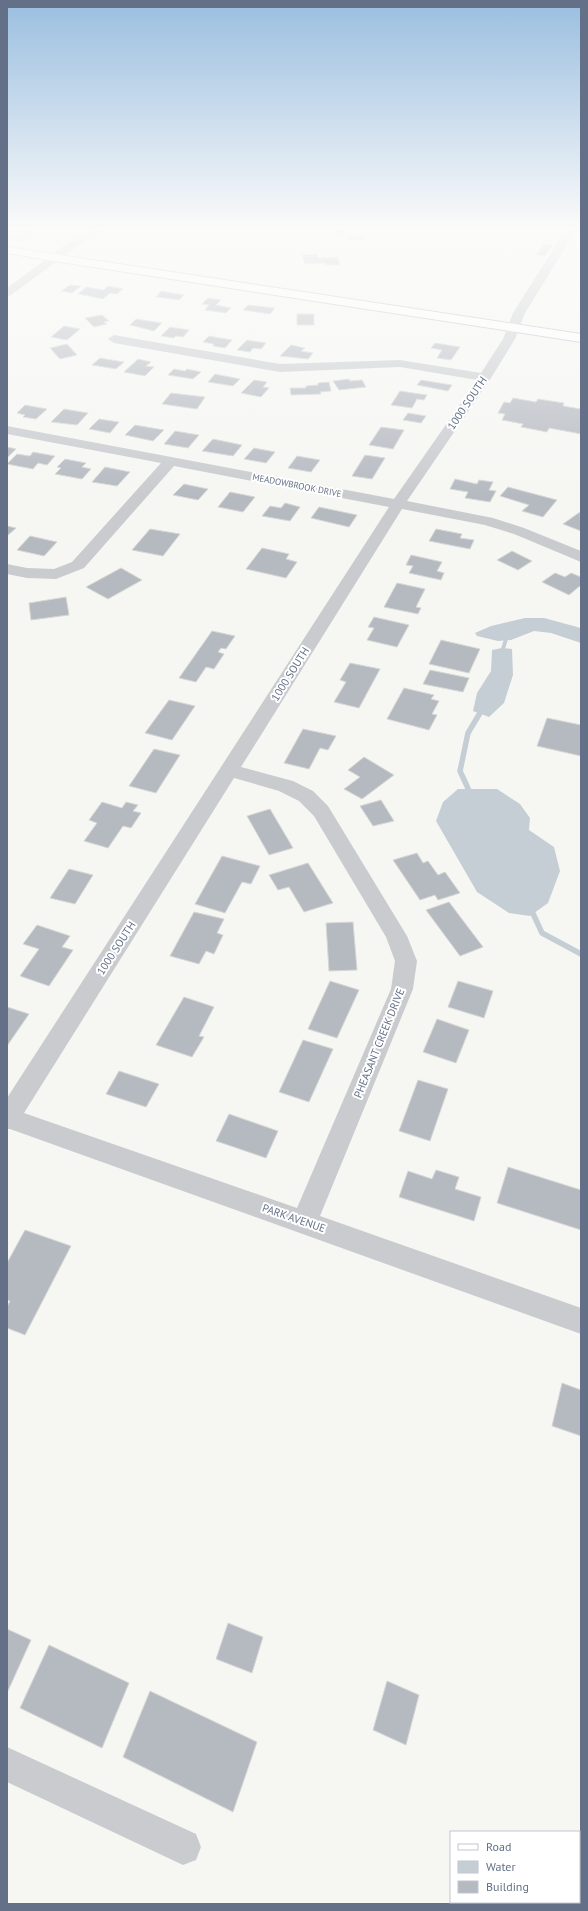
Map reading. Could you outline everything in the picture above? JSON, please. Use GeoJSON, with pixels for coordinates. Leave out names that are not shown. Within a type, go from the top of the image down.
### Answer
{"type":"FeatureCollection","features":[{"type":"Feature","properties":{"kind":"main road"},"geometry":{"type":"LineString","coordinates":[[456,318],[581,338]]}},
{"type":"Feature","properties":{"kind":"street","name":"1000 SOUTH"},"geometry":{"type":"LineString","coordinates":[[7,1118],[398,504],[485,378],[515,327],[518,318]]}},
{"type":"Feature","properties":{"kind":"street"},"geometry":{"type":"LineString","coordinates":[[114,339],[280,368],[308,370],[388,363],[418,366],[485,378]]}},
{"type":"Feature","properties":{"kind":"street","name":"MEADOWBROOK DRIVE"},"geometry":{"type":"LineString","coordinates":[[7,430],[488,521],[519,530],[581,557]]}},
{"type":"Feature","properties":{"kind":"street"},"geometry":{"type":"LineString","coordinates":[[7,569],[27,574],[56,574],[78,565],[170,462]]}},
{"type":"Feature","properties":{"kind":"street","name":"PHEASANT CREEK DRIVE"},"geometry":{"type":"LineString","coordinates":[[230,770],[286,786],[306,796],[321,811],[396,936],[406,961],[402,989],[304,1222]]}},
{"type":"Feature","properties":{"kind":"street","name":"PARK AVENUE"},"geometry":{"type":"LineString","coordinates":[[7,1118],[581,1320]]}},
{"type":"Feature","properties":{"kind":"street"},"geometry":{"type":"LineString","coordinates":[[7,1764],[183,1848]]}},
{"type":"Feature","properties":{"kind":"water"},"geometry":{"type":"Polygon","coordinates":[[[525,618],[544,618],[581,628],[581,643],[551,633],[534,631],[511,640],[498,641],[477,636],[475,633],[491,626],[525,618]]]}},
{"type":"Feature","properties":{"kind":"water"},"geometry":{"type":"Polygon","coordinates":[[[502,648],[512,649],[513,675],[504,703],[489,717],[473,711],[477,693],[491,671],[492,650],[502,648]]]}},
{"type":"Feature","properties":{"kind":"water"},"geometry":{"type":"Polygon","coordinates":[[[458,789],[497,789],[520,804],[530,818],[529,830],[554,847],[560,871],[548,903],[530,916],[509,913],[477,892],[436,821],[443,802],[458,789]]]}},
{"type":"Feature","properties":{"kind":"building"},"geometry":{"type":"Polygon","coordinates":[[[85,318],[106,318],[109,321],[104,322],[107,324],[94,327],[85,318]]]}},
{"type":"Feature","properties":{"kind":"building"},"geometry":{"type":"Polygon","coordinates":[[[297,318],[314,318],[314,325],[297,325],[297,318]]]}},
{"type":"Feature","properties":{"kind":"building"},"geometry":{"type":"Polygon","coordinates":[[[136,319],[162,323],[154,331],[130,325],[136,319]]]}},
{"type":"Feature","properties":{"kind":"building"},"geometry":{"type":"Polygon","coordinates":[[[64,326],[80,329],[67,340],[51,337],[64,326]]]}},
{"type":"Feature","properties":{"kind":"building"},"geometry":{"type":"Polygon","coordinates":[[[170,327],[189,330],[183,337],[176,336],[174,338],[161,336],[170,327]]]}},
{"type":"Feature","properties":{"kind":"building"},"geometry":{"type":"Polygon","coordinates":[[[209,336],[232,340],[225,348],[213,346],[214,344],[203,342],[209,336]]]}},
{"type":"Feature","properties":{"kind":"building"},"geometry":{"type":"Polygon","coordinates":[[[247,340],[266,343],[261,349],[253,348],[250,352],[237,350],[247,340]]]}},
{"type":"Feature","properties":{"kind":"building"},"geometry":{"type":"Polygon","coordinates":[[[435,343],[460,347],[451,360],[437,358],[442,350],[431,348],[435,343]]]}},
{"type":"Feature","properties":{"kind":"building"},"geometry":{"type":"Polygon","coordinates":[[[67,344],[77,355],[60,359],[50,348],[67,344]]]}},
{"type":"Feature","properties":{"kind":"building"},"geometry":{"type":"Polygon","coordinates":[[[291,345],[305,348],[301,351],[313,353],[308,359],[280,356],[291,345]]]}},
{"type":"Feature","properties":{"kind":"building"},"geometry":{"type":"Polygon","coordinates":[[[100,358],[124,362],[116,369],[92,365],[100,358]]]}},
{"type":"Feature","properties":{"kind":"building"},"geometry":{"type":"Polygon","coordinates":[[[138,359],[151,362],[146,366],[154,367],[145,376],[124,372],[138,359]]]}},
{"type":"Feature","properties":{"kind":"building"},"geometry":{"type":"Polygon","coordinates":[[[174,369],[185,371],[187,369],[201,372],[193,379],[168,375],[174,369]]]}},
{"type":"Feature","properties":{"kind":"building"},"geometry":{"type":"Polygon","coordinates":[[[215,374],[240,379],[233,386],[208,382],[215,374]]]}},
{"type":"Feature","properties":{"kind":"building"},"geometry":{"type":"Polygon","coordinates":[[[349,379],[350,381],[362,380],[366,387],[339,390],[333,381],[349,379]]]}},
{"type":"Feature","properties":{"kind":"building"},"geometry":{"type":"Polygon","coordinates":[[[254,380],[267,382],[263,387],[269,388],[261,397],[241,393],[254,380]]]}},
{"type":"Feature","properties":{"kind":"building"},"geometry":{"type":"Polygon","coordinates":[[[421,380],[452,385],[448,391],[417,385],[421,380]]]}},
{"type":"Feature","properties":{"kind":"building"},"geometry":{"type":"Polygon","coordinates":[[[329,382],[331,391],[320,392],[321,394],[291,395],[290,388],[306,388],[306,386],[329,382]]]}},
{"type":"Feature","properties":{"kind":"building"},"geometry":{"type":"Polygon","coordinates":[[[400,391],[427,395],[424,400],[417,399],[412,408],[391,405],[400,391]]]}},
{"type":"Feature","properties":{"kind":"building"},"geometry":{"type":"Polygon","coordinates":[[[171,393],[205,397],[197,409],[162,404],[171,393]]]}},
{"type":"Feature","properties":{"kind":"building"},"geometry":{"type":"Polygon","coordinates":[[[513,398],[536,402],[538,399],[564,403],[563,406],[581,409],[581,434],[549,428],[547,432],[521,427],[523,424],[502,420],[505,414],[498,413],[504,402],[510,403],[513,398]]]}},
{"type":"Feature","properties":{"kind":"building"},"geometry":{"type":"Polygon","coordinates":[[[25,405],[47,409],[36,419],[23,417],[25,415],[17,413],[25,405]]]}},
{"type":"Feature","properties":{"kind":"building"},"geometry":{"type":"Polygon","coordinates":[[[64,409],[88,413],[77,425],[51,422],[64,409]]]}},
{"type":"Feature","properties":{"kind":"building"},"geometry":{"type":"Polygon","coordinates":[[[408,413],[426,416],[421,423],[403,420],[408,413]]]}},
{"type":"Feature","properties":{"kind":"building"},"geometry":{"type":"Polygon","coordinates":[[[99,419],[119,422],[110,433],[89,429],[99,419]]]}},
{"type":"Feature","properties":{"kind":"building"},"geometry":{"type":"Polygon","coordinates":[[[135,425],[164,430],[153,441],[125,435],[135,425]]]}},
{"type":"Feature","properties":{"kind":"building"},"geometry":{"type":"Polygon","coordinates":[[[381,427],[404,430],[393,449],[369,445],[381,427]]]}},
{"type":"Feature","properties":{"kind":"building"},"geometry":{"type":"Polygon","coordinates":[[[175,431],[199,435],[188,448],[164,444],[175,431]]]}},
{"type":"Feature","properties":{"kind":"building"},"geometry":{"type":"Polygon","coordinates":[[[213,439],[242,445],[233,456],[202,451],[213,439]]]}},
{"type":"Feature","properties":{"kind":"building"},"geometry":{"type":"Polygon","coordinates":[[[7,447],[16,449],[7,458],[7,447]]]}},
{"type":"Feature","properties":{"kind":"building"},"geometry":{"type":"Polygon","coordinates":[[[254,448],[275,452],[266,463],[244,459],[254,448]]]}},
{"type":"Feature","properties":{"kind":"building"},"geometry":{"type":"Polygon","coordinates":[[[33,452],[55,456],[47,465],[38,463],[33,469],[7,464],[17,454],[30,456],[33,452]]]}},
{"type":"Feature","properties":{"kind":"building"},"geometry":{"type":"Polygon","coordinates":[[[365,455],[385,458],[372,479],[352,476],[365,455]]]}},
{"type":"Feature","properties":{"kind":"building"},"geometry":{"type":"Polygon","coordinates":[[[297,456],[320,460],[311,472],[288,468],[297,456]]]}},
{"type":"Feature","properties":{"kind":"building"},"geometry":{"type":"Polygon","coordinates":[[[65,459],[86,463],[82,467],[91,469],[82,479],[55,474],[61,468],[57,467],[65,459]]]}},
{"type":"Feature","properties":{"kind":"building"},"geometry":{"type":"Polygon","coordinates":[[[105,467],[130,472],[117,486],[92,482],[105,467]]]}},
{"type":"Feature","properties":{"kind":"building"},"geometry":{"type":"Polygon","coordinates":[[[455,479],[477,484],[479,480],[493,482],[489,490],[496,491],[490,502],[465,498],[468,492],[450,489],[455,479]]]}},
{"type":"Feature","properties":{"kind":"building"},"geometry":{"type":"Polygon","coordinates":[[[184,484],[208,489],[198,500],[173,495],[184,484]]]}},
{"type":"Feature","properties":{"kind":"building"},"geometry":{"type":"Polygon","coordinates":[[[508,487],[557,500],[543,517],[522,511],[529,505],[500,496],[508,487]]]}},
{"type":"Feature","properties":{"kind":"building"},"geometry":{"type":"Polygon","coordinates":[[[230,492],[255,497],[243,512],[218,507],[230,492]]]}},
{"type":"Feature","properties":{"kind":"building"},"geometry":{"type":"Polygon","coordinates":[[[285,503],[300,507],[290,521],[262,516],[270,506],[281,508],[285,503]]]}},
{"type":"Feature","properties":{"kind":"building"},"geometry":{"type":"Polygon","coordinates":[[[319,507],[357,515],[349,527],[311,518],[319,507]]]}},
{"type":"Feature","properties":{"kind":"building"},"geometry":{"type":"Polygon","coordinates":[[[580,512],[581,531],[563,524],[580,512]]]}},
{"type":"Feature","properties":{"kind":"building"},"geometry":{"type":"Polygon","coordinates":[[[7,526],[16,528],[7,536],[7,526]]]}},
{"type":"Feature","properties":{"kind":"building"},"geometry":{"type":"Polygon","coordinates":[[[150,529],[180,534],[163,556],[132,550],[150,529]]]}},
{"type":"Feature","properties":{"kind":"building"},"geometry":{"type":"Polygon","coordinates":[[[436,529],[462,534],[460,538],[474,540],[470,549],[429,541],[436,529]]]}},
{"type":"Feature","properties":{"kind":"building"},"geometry":{"type":"Polygon","coordinates":[[[30,536],[57,542],[44,556],[17,550],[30,536]]]}},
{"type":"Feature","properties":{"kind":"building"},"geometry":{"type":"Polygon","coordinates":[[[262,548],[289,554],[286,559],[297,562],[286,578],[246,569],[262,548]]]}},
{"type":"Feature","properties":{"kind":"building"},"geometry":{"type":"Polygon","coordinates":[[[512,551],[532,561],[518,570],[497,560],[512,551]]]}},
{"type":"Feature","properties":{"kind":"building"},"geometry":{"type":"Polygon","coordinates":[[[411,555],[442,562],[437,571],[444,573],[441,580],[409,573],[413,566],[406,565],[411,555]]]}},
{"type":"Feature","properties":{"kind":"building"},"geometry":{"type":"Polygon","coordinates":[[[121,568],[142,580],[108,599],[86,587],[121,568]]]}},
{"type":"Feature","properties":{"kind":"building"},"geometry":{"type":"Polygon","coordinates":[[[555,573],[565,577],[571,573],[581,577],[581,585],[569,595],[542,582],[555,573]]]}},
{"type":"Feature","properties":{"kind":"building"},"geometry":{"type":"Polygon","coordinates":[[[397,583],[425,589],[416,607],[421,608],[418,614],[384,607],[397,583]]]}},
{"type":"Feature","properties":{"kind":"building"},"geometry":{"type":"Polygon","coordinates":[[[66,597],[69,615],[31,620],[29,603],[66,597]]]}},
{"type":"Feature","properties":{"kind":"building"},"geometry":{"type":"Polygon","coordinates":[[[374,617],[409,625],[397,647],[367,640],[374,628],[368,627],[374,617]]]}},
{"type":"Feature","properties":{"kind":"building"},"geometry":{"type":"Polygon","coordinates":[[[212,631],[235,636],[226,649],[221,648],[218,652],[224,654],[214,669],[206,667],[196,682],[179,678],[212,631]]]}},
{"type":"Feature","properties":{"kind":"building"},"geometry":{"type":"Polygon","coordinates":[[[441,640],[480,649],[469,673],[429,664],[441,640]]]}},
{"type":"Feature","properties":{"kind":"building"},"geometry":{"type":"Polygon","coordinates":[[[350,663],[380,669],[359,708],[334,702],[346,682],[340,680],[350,663]]]}},
{"type":"Feature","properties":{"kind":"building"},"geometry":{"type":"Polygon","coordinates":[[[430,670],[469,678],[463,692],[423,684],[430,670]]]}},
{"type":"Feature","properties":{"kind":"building"},"geometry":{"type":"Polygon","coordinates":[[[404,688],[434,695],[431,699],[439,701],[432,714],[437,715],[429,730],[387,719],[404,688]]]}},
{"type":"Feature","properties":{"kind":"building"},"geometry":{"type":"Polygon","coordinates":[[[169,700],[195,706],[172,740],[145,733],[169,700]]]}},
{"type":"Feature","properties":{"kind":"building"},"geometry":{"type":"Polygon","coordinates":[[[547,718],[581,725],[581,756],[537,746],[547,718]]]}},
{"type":"Feature","properties":{"kind":"building"},"geometry":{"type":"Polygon","coordinates":[[[303,729],[336,736],[328,750],[320,748],[309,769],[284,763],[303,729]]]}},
{"type":"Feature","properties":{"kind":"building"},"geometry":{"type":"Polygon","coordinates":[[[154,749],[180,755],[156,793],[129,786],[154,749]]]}},
{"type":"Feature","properties":{"kind":"building"},"geometry":{"type":"Polygon","coordinates":[[[364,757],[394,775],[362,799],[344,789],[360,777],[348,770],[364,757]]]}},
{"type":"Feature","properties":{"kind":"building"},"geometry":{"type":"Polygon","coordinates":[[[381,800],[394,821],[373,826],[360,806],[381,800]]]}},
{"type":"Feature","properties":{"kind":"building"},"geometry":{"type":"Polygon","coordinates":[[[102,802],[122,808],[126,802],[138,805],[133,811],[141,813],[131,828],[123,826],[108,848],[84,841],[97,823],[89,820],[102,802]]]}},
{"type":"Feature","properties":{"kind":"building"},"geometry":{"type":"Polygon","coordinates":[[[270,809],[293,848],[269,855],[247,816],[270,809]]]}},
{"type":"Feature","properties":{"kind":"building"},"geometry":{"type":"Polygon","coordinates":[[[417,853],[423,863],[428,861],[438,875],[445,872],[460,893],[438,900],[435,895],[420,900],[393,860],[417,853]]]}},
{"type":"Feature","properties":{"kind":"building"},"geometry":{"type":"Polygon","coordinates":[[[222,856],[260,866],[251,884],[242,882],[225,913],[195,904],[222,856]]]}},
{"type":"Feature","properties":{"kind":"building"},"geometry":{"type":"Polygon","coordinates":[[[308,863],[333,903],[304,912],[289,887],[278,890],[269,875],[308,863]]]}},
{"type":"Feature","properties":{"kind":"building"},"geometry":{"type":"Polygon","coordinates":[[[69,869],[93,875],[75,904],[50,898],[69,869]]]}},
{"type":"Feature","properties":{"kind":"building"},"geometry":{"type":"Polygon","coordinates":[[[449,902],[483,947],[460,956],[426,910],[449,902]]]}},
{"type":"Feature","properties":{"kind":"building"},"geometry":{"type":"Polygon","coordinates":[[[194,912],[224,919],[217,933],[223,935],[214,954],[206,951],[199,964],[170,956],[194,912]]]}},
{"type":"Feature","properties":{"kind":"building"},"geometry":{"type":"Polygon","coordinates":[[[353,922],[357,970],[329,971],[326,923],[353,922]]]}},
{"type":"Feature","properties":{"kind":"building"},"geometry":{"type":"Polygon","coordinates":[[[37,925],[70,936],[62,947],[73,950],[49,986],[20,976],[39,949],[23,944],[37,925]]]}},
{"type":"Feature","properties":{"kind":"building"},"geometry":{"type":"Polygon","coordinates":[[[330,981],[359,990],[337,1038],[308,1029],[330,981]]]}},
{"type":"Feature","properties":{"kind":"building"},"geometry":{"type":"Polygon","coordinates":[[[458,981],[493,991],[484,1018],[448,1007],[458,981]]]}},
{"type":"Feature","properties":{"kind":"building"},"geometry":{"type":"Polygon","coordinates":[[[184,997],[214,1007],[199,1036],[204,1037],[192,1057],[156,1045],[184,997]]]}},
{"type":"Feature","properties":{"kind":"building"},"geometry":{"type":"Polygon","coordinates":[[[7,1007],[29,1014],[7,1046],[7,1007]]]}},
{"type":"Feature","properties":{"kind":"building"},"geometry":{"type":"Polygon","coordinates":[[[437,1019],[469,1030],[456,1063],[423,1052],[437,1019]]]}},
{"type":"Feature","properties":{"kind":"building"},"geometry":{"type":"Polygon","coordinates":[[[303,1040],[333,1049],[309,1102],[279,1092],[303,1040]]]}},
{"type":"Feature","properties":{"kind":"building"},"geometry":{"type":"Polygon","coordinates":[[[119,1071],[159,1084],[146,1107],[106,1094],[119,1071]]]}},
{"type":"Feature","properties":{"kind":"building"},"geometry":{"type":"Polygon","coordinates":[[[418,1080],[448,1089],[430,1141],[399,1131],[418,1080]]]}},
{"type":"Feature","properties":{"kind":"building"},"geometry":{"type":"Polygon","coordinates":[[[229,1114],[278,1131],[266,1158],[216,1141],[229,1114]]]}},
{"type":"Feature","properties":{"kind":"building"},"geometry":{"type":"Polygon","coordinates":[[[508,1167],[581,1190],[581,1230],[497,1203],[508,1167]]]}},
{"type":"Feature","properties":{"kind":"building"},"geometry":{"type":"Polygon","coordinates":[[[436,1170],[459,1177],[455,1189],[481,1197],[474,1221],[399,1197],[408,1171],[432,1179],[436,1170]]]}},
{"type":"Feature","properties":{"kind":"building"},"geometry":{"type":"Polygon","coordinates":[[[25,1230],[71,1246],[25,1335],[7,1328],[7,1307],[10,1301],[7,1300],[7,1263],[25,1230]]]}},
{"type":"Feature","properties":{"kind":"building"},"geometry":{"type":"Polygon","coordinates":[[[562,1383],[581,1390],[581,1436],[552,1426],[562,1383]]]}},
{"type":"Feature","properties":{"kind":"building"},"geometry":{"type":"Polygon","coordinates":[[[228,1623],[263,1637],[252,1673],[216,1659],[228,1623]]]}},
{"type":"Feature","properties":{"kind":"building"},"geometry":{"type":"Polygon","coordinates":[[[7,1629],[31,1640],[7,1693],[7,1629]]]}},
{"type":"Feature","properties":{"kind":"building"},"geometry":{"type":"Polygon","coordinates":[[[49,1645],[129,1683],[102,1748],[20,1708],[49,1645]]]}},
{"type":"Feature","properties":{"kind":"building"},"geometry":{"type":"Polygon","coordinates":[[[387,1681],[419,1695],[406,1745],[373,1730],[387,1681]]]}},
{"type":"Feature","properties":{"kind":"building"},"geometry":{"type":"Polygon","coordinates":[[[150,1691],[257,1742],[233,1812],[123,1757],[150,1691]]]}},
{"type":"Feature","properties":{"kind":"building"},"geometry":{"type":"Polygon","coordinates":[[[581,1857],[581,1904],[548,1904],[580,1903],[581,1857]]]}},
{"type":"Feature","properties":{"kind":"waterway"},"geometry":{"type":"LineString","coordinates":[[501,655],[508,633]]}},
{"type":"Feature","properties":{"kind":"waterway"},"geometry":{"type":"LineString","coordinates":[[472,797],[460,771],[468,733],[483,708]]}},
{"type":"Feature","properties":{"kind":"waterway"},"geometry":{"type":"LineString","coordinates":[[530,907],[542,933],[581,954]]}}]}
